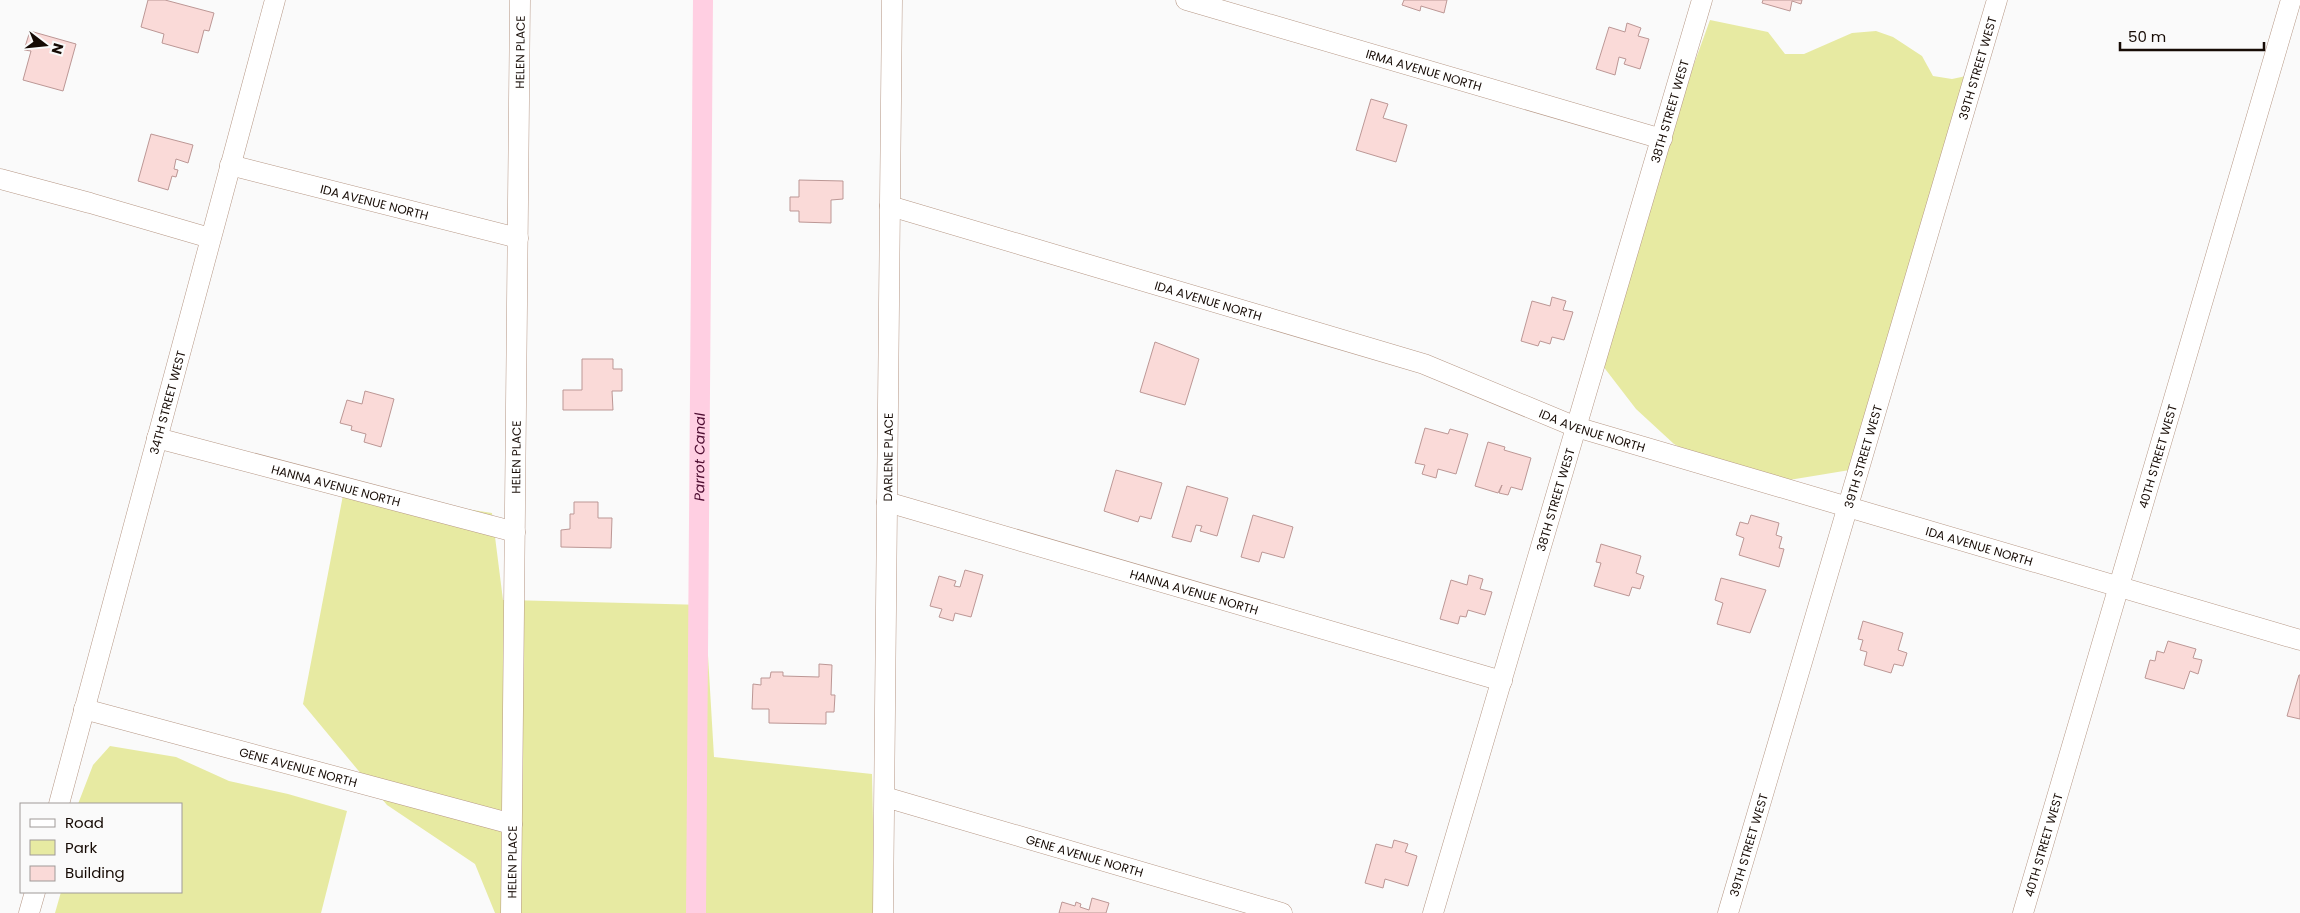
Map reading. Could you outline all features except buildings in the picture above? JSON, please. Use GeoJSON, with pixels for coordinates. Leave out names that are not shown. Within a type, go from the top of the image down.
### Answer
{"type":"FeatureCollection","features":[{"type":"Feature","properties":{"kind":"street","name":"34TH STREET WEST"},"geometry":{"type":"LineString","coordinates":[[59,803],[275,0]]}},
{"type":"Feature","properties":{"kind":"street","name":"HELEN PLACE"},"geometry":{"type":"LineString","coordinates":[[511,913],[520,0]]}},
{"type":"Feature","properties":{"kind":"street","name":"DARLENE PLACE"},"geometry":{"type":"LineString","coordinates":[[883,913],[885,797],[883,736],[892,0]]}},
{"type":"Feature","properties":{"kind":"street","name":"IRMA AVENUE NORTH"},"geometry":{"type":"LineString","coordinates":[[1186,0],[1662,139]]}},
{"type":"Feature","properties":{"kind":"street","name":"38TH STREET WEST"},"geometry":{"type":"LineString","coordinates":[[1433,913],[1702,0]]}},
{"type":"Feature","properties":{"kind":"street","name":"39TH STREET WEST"},"geometry":{"type":"LineString","coordinates":[[1728,913],[1997,0]]}},
{"type":"Feature","properties":{"kind":"street","name":"40TH STREET WEST"},"geometry":{"type":"LineString","coordinates":[[2023,913],[2291,0]]}},
{"type":"Feature","properties":{"kind":"street","name":"IDA AVENUE NORTH"},"geometry":{"type":"LineString","coordinates":[[230,165],[518,238]]}},
{"type":"Feature","properties":{"kind":"street"},"geometry":{"type":"LineString","coordinates":[[0,179],[90,202],[210,238]]}},
{"type":"Feature","properties":{"kind":"street","name":"IDA AVENUE NORTH"},"geometry":{"type":"LineString","coordinates":[[890,206],[1424,364],[1576,427],[2300,640]]}},
{"type":"Feature","properties":{"kind":"street","name":"HANNA AVENUE NORTH"},"geometry":{"type":"LineString","coordinates":[[157,438],[515,532]]}},
{"type":"Feature","properties":{"kind":"street","name":"HANNA AVENUE NORTH"},"geometry":{"type":"LineString","coordinates":[[886,502],[1502,681]]}},
{"type":"Feature","properties":{"kind":"street","name":"GENE AVENUE NORTH"},"geometry":{"type":"LineString","coordinates":[[84,709],[512,824]]}},
{"type":"Feature","properties":{"kind":"street","name":"GENE AVENUE NORTH"},"geometry":{"type":"LineString","coordinates":[[885,797],[1282,913]]}},
{"type":"Feature","properties":{"kind":"street"},"geometry":{"type":"LineString","coordinates":[[29,913],[35,893]]}},
{"type":"Feature","properties":{"kind":"green space"},"geometry":{"type":"Polygon","coordinates":[[[1710,20],[1768,32],[1785,54],[1804,54],[1852,33],[1876,31],[1893,37],[1922,56],[1933,76],[1952,79],[1971,75],[1862,468],[1789,480],[1716,467],[1674,444],[1636,409],[1596,357],[1661,155],[1710,20]]]}},
{"type":"Feature","properties":{"kind":"green space"},"geometry":{"type":"Polygon","coordinates":[[[344,490],[492,513],[503,600],[705,605],[714,757],[872,774],[875,913],[495,913],[475,864],[387,805],[303,704],[344,490]]]}},
{"type":"Feature","properties":{"kind":"green space"},"geometry":{"type":"Polygon","coordinates":[[[110,746],[176,757],[229,781],[288,794],[347,811],[321,913],[55,913],[61,893],[182,893],[182,803],[78,803],[93,765],[110,746]]]}},
{"type":"Feature","properties":{"kind":"waterway","name":"Parrot Canal"},"geometry":{"type":"LineString","coordinates":[[696,913],[703,0]]}}]}
